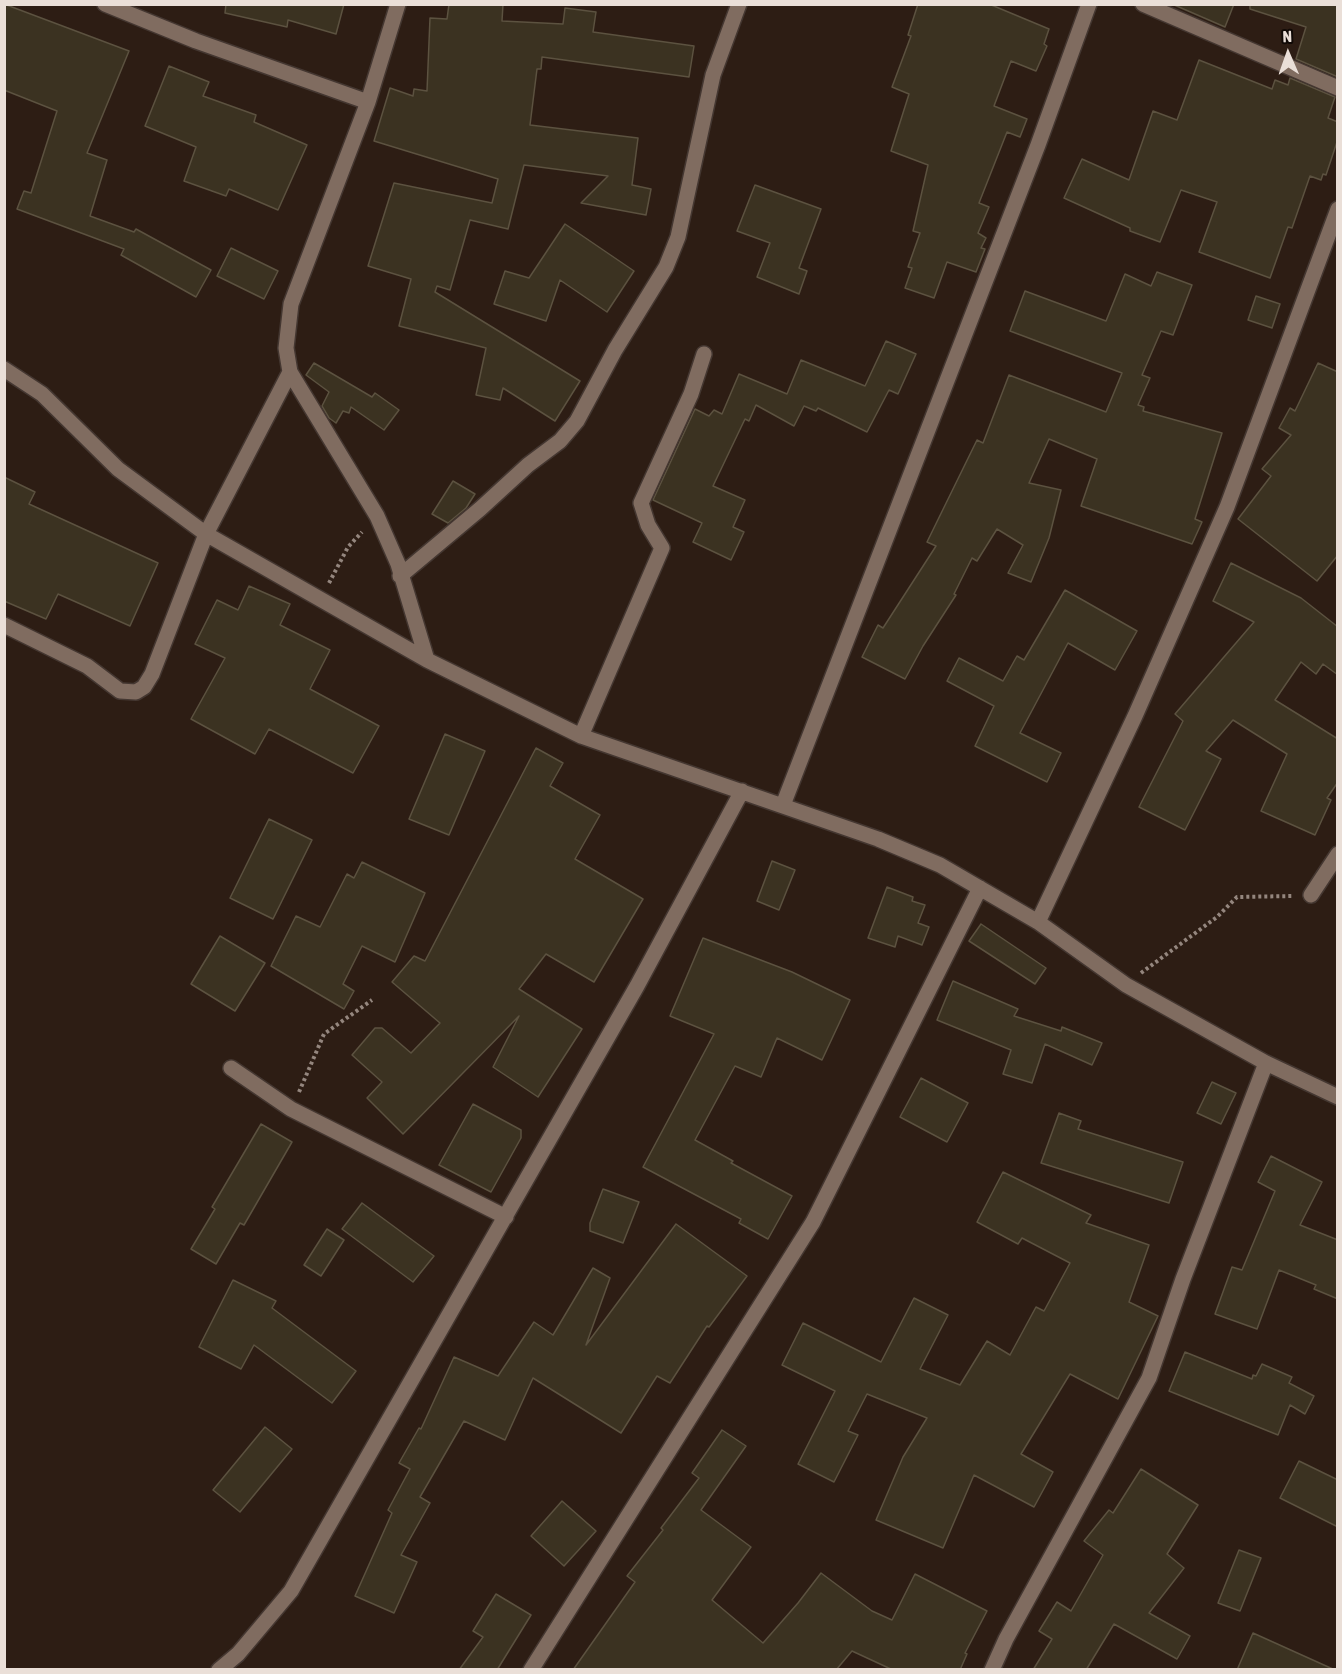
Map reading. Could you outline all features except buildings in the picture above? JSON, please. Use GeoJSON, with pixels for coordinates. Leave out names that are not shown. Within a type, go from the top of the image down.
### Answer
{"type":"FeatureCollection","features":[{"type":"Feature","properties":{"kind":"street"},"geometry":{"type":"LineString","coordinates":[[105,4],[196,41],[368,102]]}},
{"type":"Feature","properties":{"kind":"street"},"geometry":{"type":"LineString","coordinates":[[398,4],[368,102],[291,304],[286,348],[290,372],[377,516],[398,564],[427,660]]}},
{"type":"Feature","properties":{"kind":"street"},"geometry":{"type":"LineString","coordinates":[[400,576],[528,465],[560,441],[577,421],[666,267],[678,237],[713,75],[739,4]]}},
{"type":"Feature","properties":{"kind":"street"},"geometry":{"type":"LineString","coordinates":[[783,806],[1038,146],[1089,4]]}},
{"type":"Feature","properties":{"kind":"street"},"geometry":{"type":"LineString","coordinates":[[1143,4],[1338,88]]}},
{"type":"Feature","properties":{"kind":"street"},"geometry":{"type":"LineString","coordinates":[[1038,922],[1135,716],[1227,507],[1338,209]]}},
{"type":"Feature","properties":{"kind":"street"},"geometry":{"type":"LineString","coordinates":[[581,736],[662,548],[648,525],[641,503],[691,394],[704,354]]}},
{"type":"Feature","properties":{"kind":"street"},"geometry":{"type":"LineString","coordinates":[[4,369],[42,394],[118,469],[206,534],[427,660],[581,736],[878,839],[940,865],[1038,922],[1126,984],[1266,1063],[1338,1097]]}},
{"type":"Feature","properties":{"kind":"street"},"geometry":{"type":"LineString","coordinates":[[4,625],[87,666],[120,691],[136,692],[144,687],[152,674],[206,534],[290,372]]}},
{"type":"Feature","properties":{"kind":"street"},"geometry":{"type":"LineString","coordinates":[[219,1670],[238,1654],[291,1591],[637,986],[742,791]]}},
{"type":"Feature","properties":{"kind":"street"},"geometry":{"type":"LineString","coordinates":[[1311,895],[1338,854]]}},
{"type":"Feature","properties":{"kind":"street"},"geometry":{"type":"LineString","coordinates":[[531,1670],[813,1222],[980,888]]}},
{"type":"Feature","properties":{"kind":"street"},"geometry":{"type":"LineString","coordinates":[[992,1670],[1006,1638],[1149,1378],[1266,1063]]}},
{"type":"Feature","properties":{"kind":"street"},"geometry":{"type":"LineString","coordinates":[[231,1068],[291,1109],[506,1217]]}},
{"type":"Feature","properties":{"kind":"path"},"geometry":{"type":"LineString","coordinates":[[320,599],[348,547],[377,516]]}},
{"type":"Feature","properties":{"kind":"path"},"geometry":{"type":"LineString","coordinates":[[1126,984],[1216,916],[1237,897],[1311,895]]}},
{"type":"Feature","properties":{"kind":"path"},"geometry":{"type":"LineString","coordinates":[[291,1109],[324,1034],[372,1000]]}}]}
